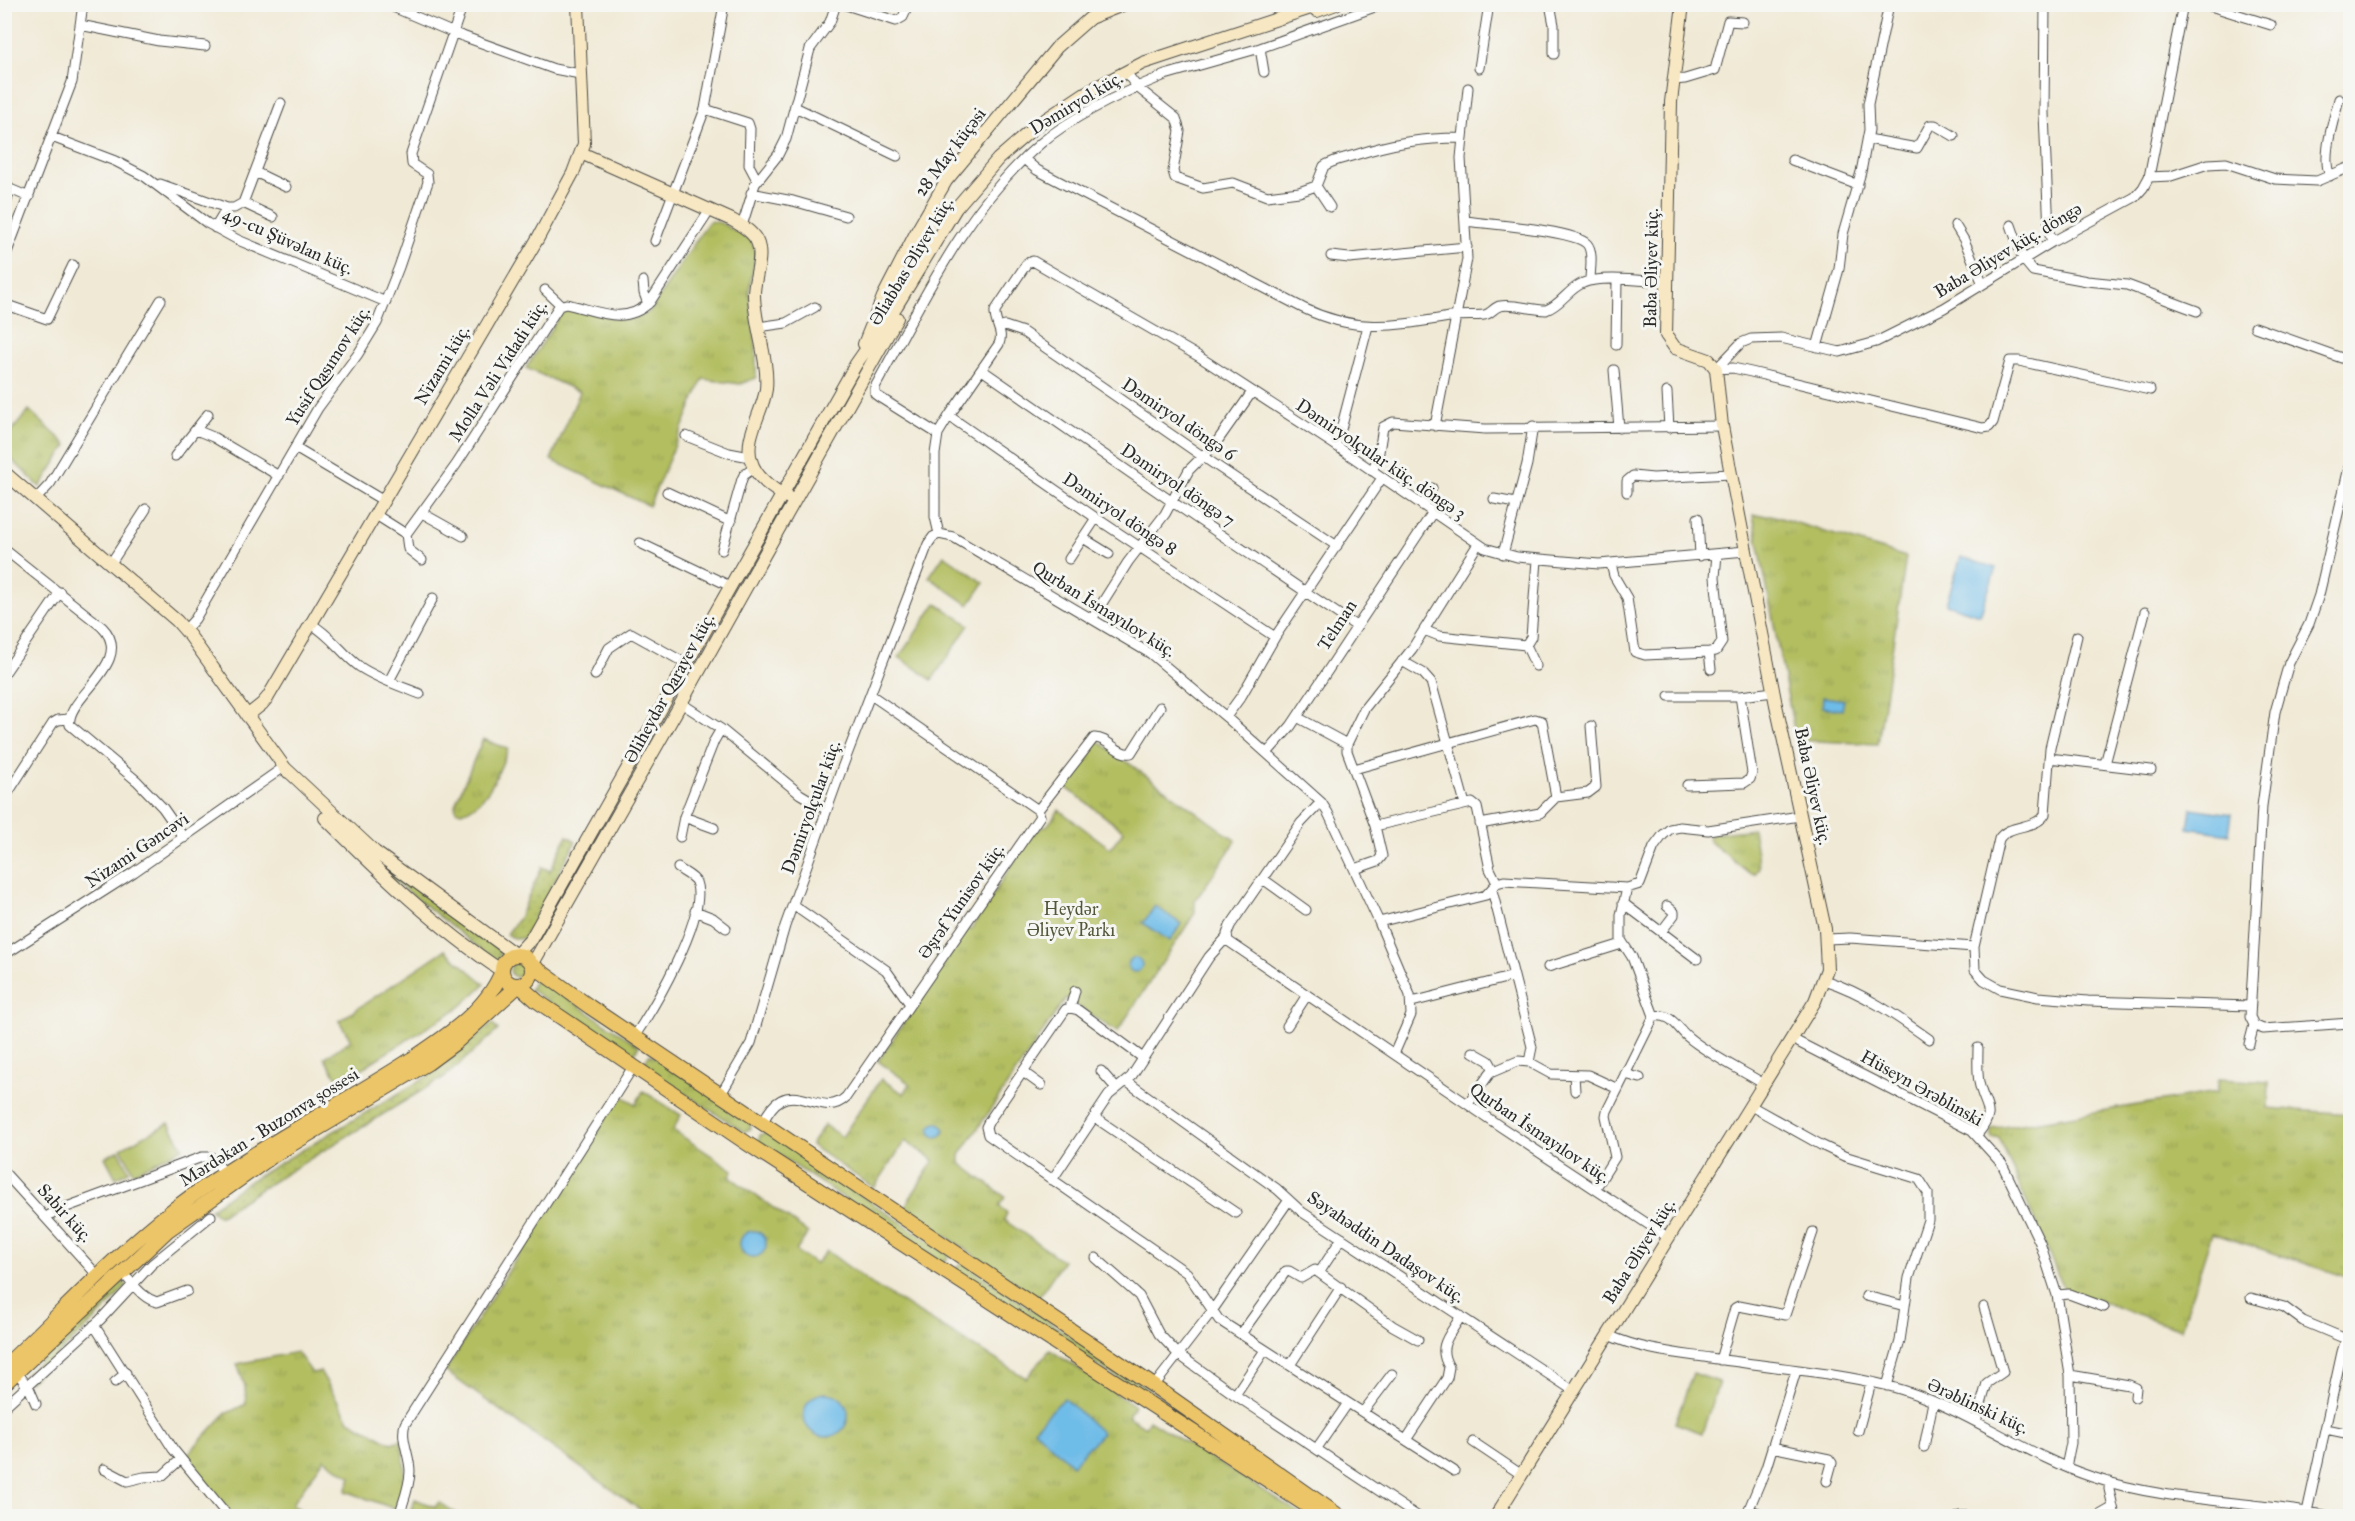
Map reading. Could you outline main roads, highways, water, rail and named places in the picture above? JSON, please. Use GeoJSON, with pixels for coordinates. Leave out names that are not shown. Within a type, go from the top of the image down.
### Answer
{"type":"FeatureCollection","features":[{"type":"Feature","properties":{"kind":"main road","name":"Nizami küç."},"geometry":{"type":"LineString","coordinates":[[247,716],[265,701],[376,515],[538,238],[582,153],[585,136],[578,4]]}},
{"type":"Feature","properties":{"kind":"main road","name":"Dəmiryol küç."},"geometry":{"type":"LineString","coordinates":[[856,364],[897,305],[956,208],[998,159],[1037,125],[1085,93],[1143,63],[1323,4]]}},
{"type":"Feature","properties":{"kind":"main road","name":"Əliabbas Əliyev küç."},"geometry":{"type":"LineString","coordinates":[[837,428],[934,249],[973,194],[1011,153],[1040,128],[1088,96],[1128,75],[1168,59],[1336,4]]}},
{"type":"Feature","properties":{"kind":"main road","name":"Baba Əliyev küç."},"geometry":{"type":"LineString","coordinates":[[1496,1516],[1815,1001],[1824,980],[1827,962],[1827,939],[1774,692],[1722,426],[1716,369],[1709,360],[1680,351],[1666,335],[1673,80],[1683,4]]}},
{"type":"Feature","properties":{"kind":"main road","name":"28 May küçəsi"},"geometry":{"type":"LineString","coordinates":[[856,364],[883,297],[935,198],[985,132],[1067,38],[1090,18],[1119,5]]}},
{"type":"Feature","properties":{"kind":"main road"},"geometry":{"type":"LineString","coordinates":[[582,153],[710,210],[742,226],[754,236],[759,246],[754,292],[766,388],[752,438],[752,462],[770,486],[795,502]]}},
{"type":"Feature","properties":{"kind":"main road"},"geometry":{"type":"LineString","coordinates":[[883,297],[882,308],[885,311],[890,311],[897,305]]}},
{"type":"Feature","properties":{"kind":"main road"},"geometry":{"type":"LineString","coordinates":[[837,428],[856,364]]}},
{"type":"Feature","properties":{"kind":"main road","name":"Əliheydər Qarayev küç."},"geometry":{"type":"LineString","coordinates":[[516,955],[529,942],[856,364]]}},
{"type":"Feature","properties":{"kind":"main road","name":"Əliheydər Qarayev küç."},"geometry":{"type":"LineString","coordinates":[[532,965],[837,428]]}},
{"type":"Feature","properties":{"kind":"main road"},"geometry":{"type":"LineString","coordinates":[[4,472],[111,563],[185,630],[303,795],[367,861],[456,937],[502,972],[506,980],[519,985],[537,1001],[748,1144],[1323,1516]]}},
{"type":"Feature","properties":{"kind":"main road"},"geometry":{"type":"LineString","coordinates":[[731,584],[742,579],[745,589]]}},
{"type":"Feature","properties":{"kind":"main road"},"geometry":{"type":"LineString","coordinates":[[284,767],[375,852],[516,955],[525,957],[532,965],[634,1037],[1154,1386],[1339,1516]]}},
{"type":"Feature","properties":{"kind":"main road"},"geometry":{"type":"LineString","coordinates":[[598,821],[610,828]]}},
{"type":"Feature","properties":{"kind":"main road"},"geometry":{"type":"LineString","coordinates":[[502,972],[504,962],[516,955]]}},
{"type":"Feature","properties":{"kind":"main road"},"geometry":{"type":"LineString","coordinates":[[4,1384],[11,1370],[168,1230],[274,1155],[428,1063],[530,978],[532,965]]}},
{"type":"Feature","properties":{"kind":"main road","name":"Mərdəkan - Buzonva şossesi"},"geometry":{"type":"LineString","coordinates":[[11,1370],[99,1276],[160,1221],[225,1173],[405,1063],[447,1034],[486,998],[502,972]]}},
{"type":"Feature","properties":{"kind":"main road"},"geometry":{"type":"LineString","coordinates":[[633,1067],[648,1046]]}},
{"type":"Feature","properties":{"kind":"main road"},"geometry":{"type":"LineString","coordinates":[[748,1144],[763,1122]]}},
{"type":"Feature","properties":{"kind":"main road"},"geometry":{"type":"LineString","coordinates":[[946,1272],[958,1254]]}},
{"type":"Feature","properties":{"kind":"main road"},"geometry":{"type":"LineString","coordinates":[[1164,1412],[1173,1400]]}},
{"type":"Feature","properties":{"kind":"water"},"geometry":{"type":"Polygon","coordinates":[[[1961,557],[1996,568],[1980,615],[1946,604],[1961,557]]]}},
{"type":"Feature","properties":{"kind":"water"},"geometry":{"type":"Polygon","coordinates":[[[1823,697],[1844,700],[1842,710],[1822,707],[1823,697]]]}},
{"type":"Feature","properties":{"kind":"water"},"geometry":{"type":"Polygon","coordinates":[[[2191,808],[2232,814],[2229,834],[2188,828],[2191,808]]]}},
{"type":"Feature","properties":{"kind":"water"},"geometry":{"type":"Polygon","coordinates":[[[1155,906],[1181,924],[1170,941],[1143,923],[1155,906]]]}},
{"type":"Feature","properties":{"kind":"water"},"geometry":{"type":"Polygon","coordinates":[[[1135,958],[1140,960],[1142,965],[1140,970],[1135,972],[1130,970],[1128,965],[1130,960],[1135,958]]]}},
{"type":"Feature","properties":{"kind":"water"},"geometry":{"type":"Polygon","coordinates":[[[934,1123],[940,1123],[944,1130],[940,1137],[934,1137],[930,1133],[930,1127],[934,1123]]]}},
{"type":"Feature","properties":{"kind":"water"},"geometry":{"type":"Polygon","coordinates":[[[753,1231],[763,1234],[766,1244],[763,1254],[753,1257],[743,1254],[740,1244],[743,1234],[753,1231]]]}},
{"type":"Feature","properties":{"kind":"water"},"geometry":{"type":"Polygon","coordinates":[[[826,1393],[842,1399],[848,1415],[842,1431],[826,1437],[810,1431],[804,1415],[810,1399],[826,1393]]]}},
{"type":"Feature","properties":{"kind":"water"},"geometry":{"type":"Polygon","coordinates":[[[1064,1398],[1102,1433],[1072,1465],[1034,1429],[1064,1398]]]}},
{"type":"Feature","properties":{"kind":"park label","name":"Heydər Əliyev Parkı"},"geometry":{"type":"Point","coordinates":[1071,919]}}]}
